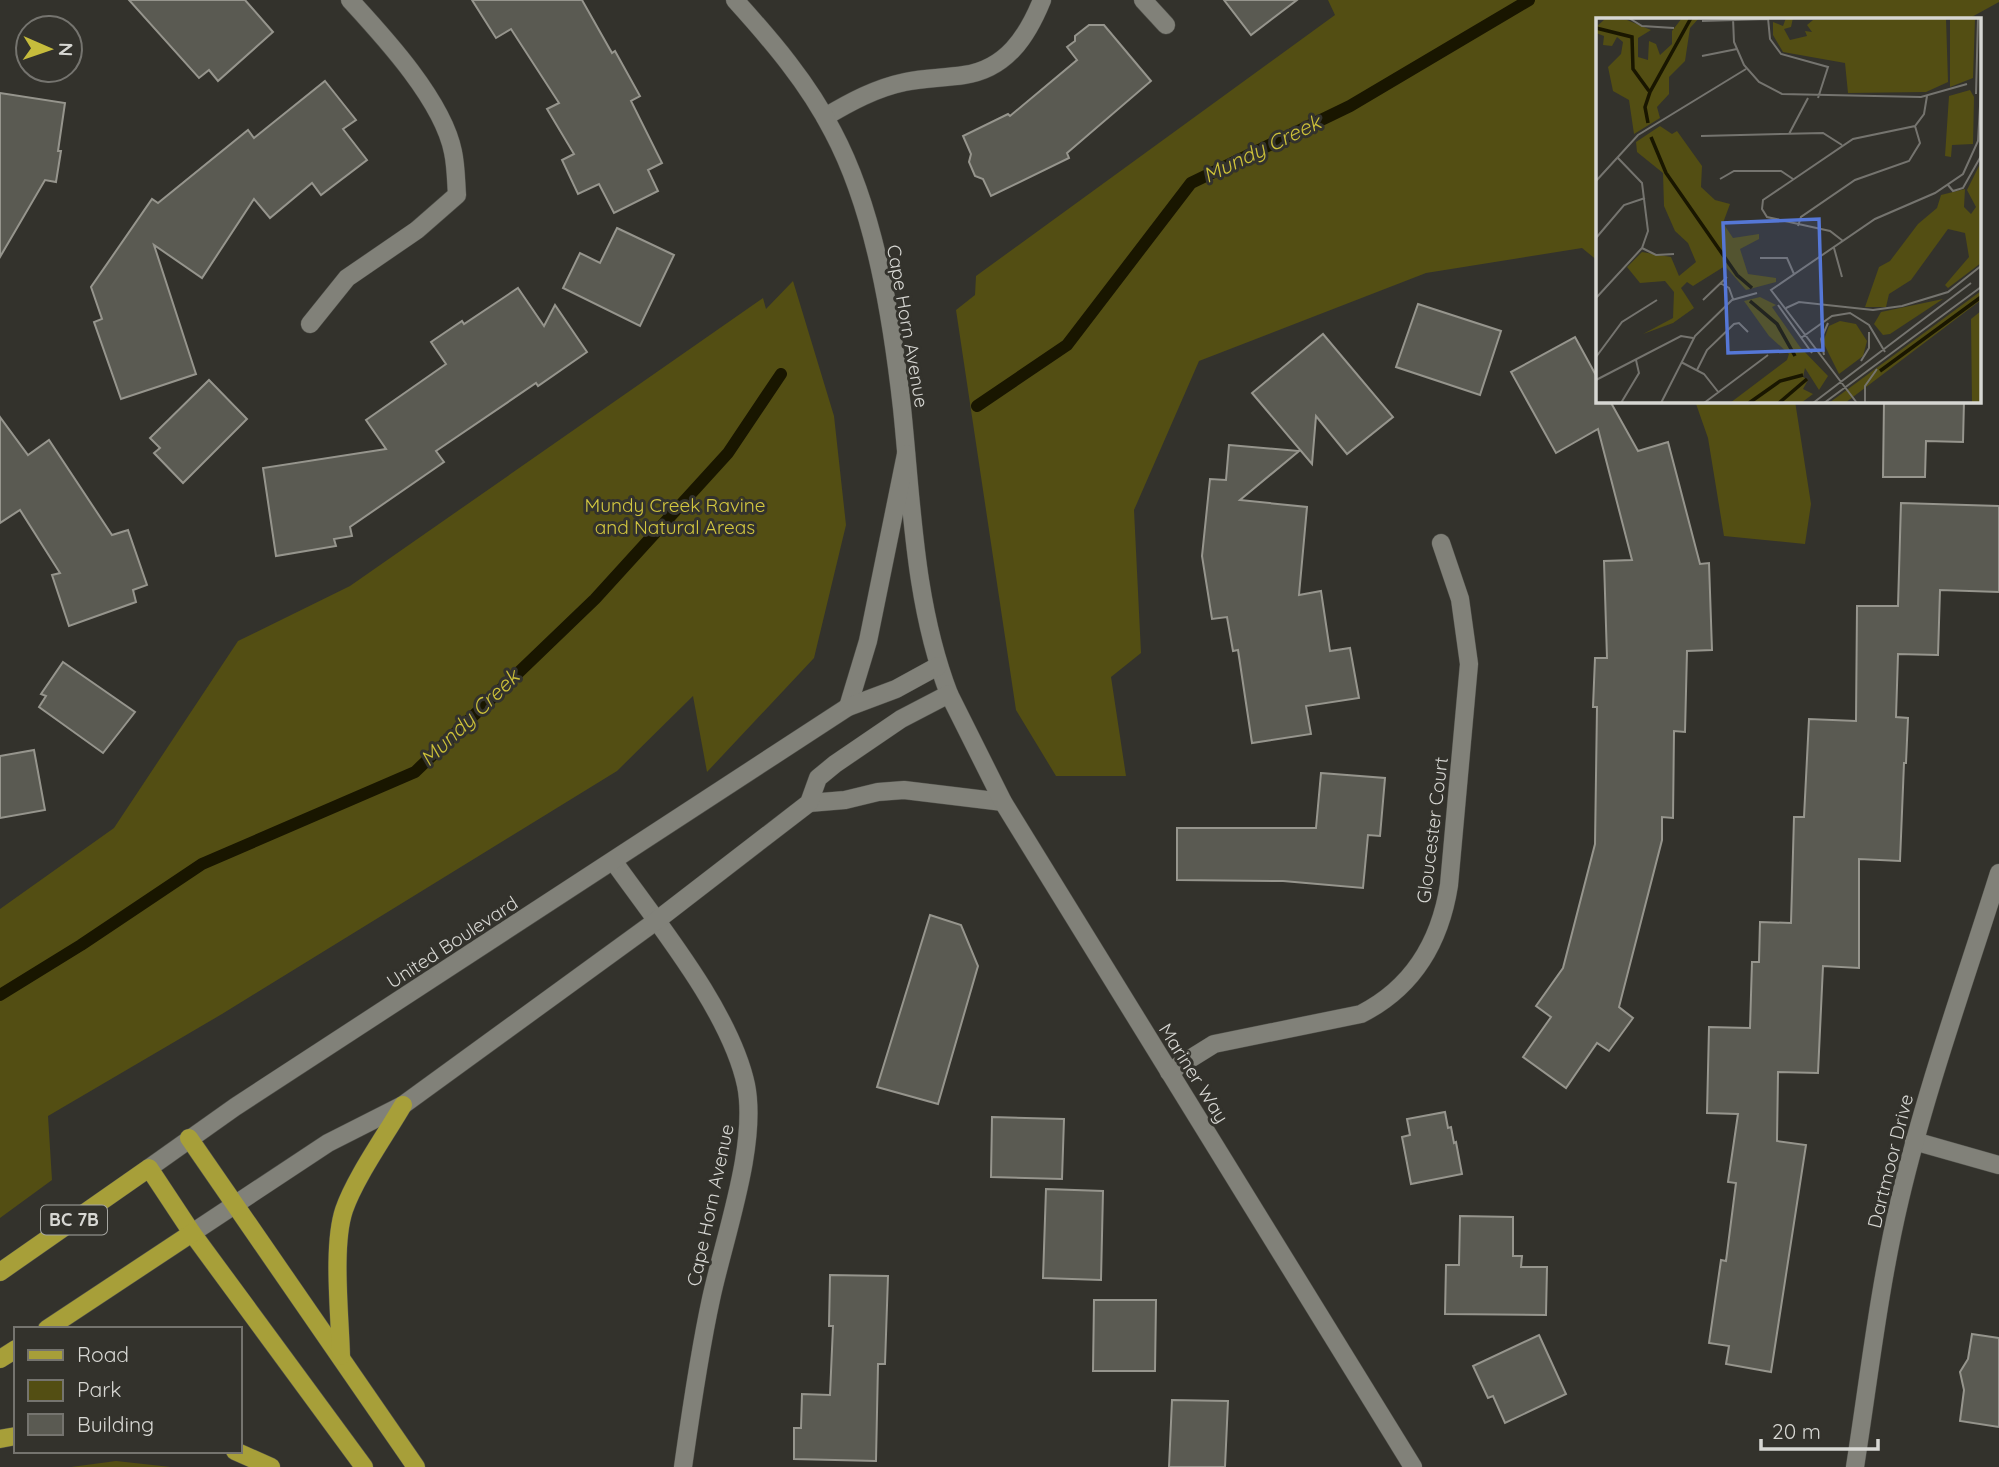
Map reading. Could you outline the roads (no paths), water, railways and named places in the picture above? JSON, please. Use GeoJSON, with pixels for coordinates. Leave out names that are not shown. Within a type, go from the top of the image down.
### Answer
{"type":"FeatureCollection","features":[{"type":"Feature","properties":{"kind":"main road"},"geometry":{"type":"LineString","coordinates":[[341,1356],[338,1250],[342,1218],[353,1192],[403,1105]]}},
{"type":"Feature","properties":{"kind":"main road"},"geometry":{"type":"LineString","coordinates":[[189,1139],[416,1467]]}},
{"type":"Feature","properties":{"kind":"main road"},"geometry":{"type":"LineString","coordinates":[[149,1168],[192,1233],[364,1467]]}},
{"type":"Feature","properties":{"kind":"main road","name":"United Boulevard"},"geometry":{"type":"LineString","coordinates":[[0,1272],[149,1168]]}},
{"type":"Feature","properties":{"kind":"main road"},"geometry":{"type":"LineString","coordinates":[[50,1327],[192,1233]]}},
{"type":"Feature","properties":{"kind":"main road"},"geometry":{"type":"LineString","coordinates":[[240,1453],[271,1467]]}},
{"type":"Feature","properties":{"kind":"street"},"geometry":{"type":"LineString","coordinates":[[310,324],[348,278],[417,230],[457,195],[453,150],[438,112],[405,65],[350,0]]}},
{"type":"Feature","properties":{"kind":"street","name":"Cape Horn Avenue"},"geometry":{"type":"LineString","coordinates":[[735,0],[793,69],[825,117],[855,180],[874,248],[896,368],[920,587],[939,666],[949,694]]}},
{"type":"Feature","properties":{"kind":"street"},"geometry":{"type":"LineString","coordinates":[[825,117],[886,87],[971,74],[993,66],[1023,38],[1042,0]]}},
{"type":"Feature","properties":{"kind":"street"},"geometry":{"type":"LineString","coordinates":[[1143,0],[1167,25]]}},
{"type":"Feature","properties":{"kind":"street"},"geometry":{"type":"LineString","coordinates":[[848,707],[870,631],[906,454]]}},
{"type":"Feature","properties":{"kind":"street","name":"Gloucester Court"},"geometry":{"type":"LineString","coordinates":[[1169,1072],[1214,1044],[1361,1014],[1403,986],[1428,954],[1442,918],[1449,885],[1468,696],[1469,664],[1460,599],[1441,543]]}},
{"type":"Feature","properties":{"kind":"street","name":"United Boulevard"},"geometry":{"type":"LineString","coordinates":[[149,1168],[189,1139],[848,707],[896,689],[939,666]]}},
{"type":"Feature","properties":{"kind":"street"},"geometry":{"type":"LineString","coordinates":[[192,1233],[328,1143],[403,1105],[656,921],[809,803],[818,778],[835,764],[901,719],[949,694]]}},
{"type":"Feature","properties":{"kind":"street","name":"Mariner Way"},"geometry":{"type":"LineString","coordinates":[[949,694],[1003,802],[1413,1467]]}},
{"type":"Feature","properties":{"kind":"street"},"geometry":{"type":"LineString","coordinates":[[809,803],[904,790],[1003,802]]}},
{"type":"Feature","properties":{"kind":"street","name":"Cape Horn Avenue"},"geometry":{"type":"LineString","coordinates":[[614,862],[712,1004],[727,1032],[742,1072],[749,1106],[745,1152],[704,1335],[683,1467]]}},
{"type":"Feature","properties":{"kind":"street","name":"Dartmoor Drive"},"geometry":{"type":"LineString","coordinates":[[1855,1467],[1881,1294],[1914,1141],[1999,873]]}},
{"type":"Feature","properties":{"kind":"street"},"geometry":{"type":"LineString","coordinates":[[1914,1141],[1999,1166]]}},
{"type":"Feature","properties":{"kind":"waterway","name":"Mundy Creek"},"geometry":{"type":"LineString","coordinates":[[977,406],[1067,345],[1191,183],[1350,106],[1529,0]]}},
{"type":"Feature","properties":{"kind":"waterway","name":"Mundy Creek"},"geometry":{"type":"LineString","coordinates":[[0,995],[81,945],[202,864],[415,772],[595,599],[728,453],[781,374]]}},
{"type":"Feature","properties":{"kind":"park label","name":"Mundy Creek Ravine and Natural Areas"},"geometry":{"type":"Point","coordinates":[675,516]}}]}
